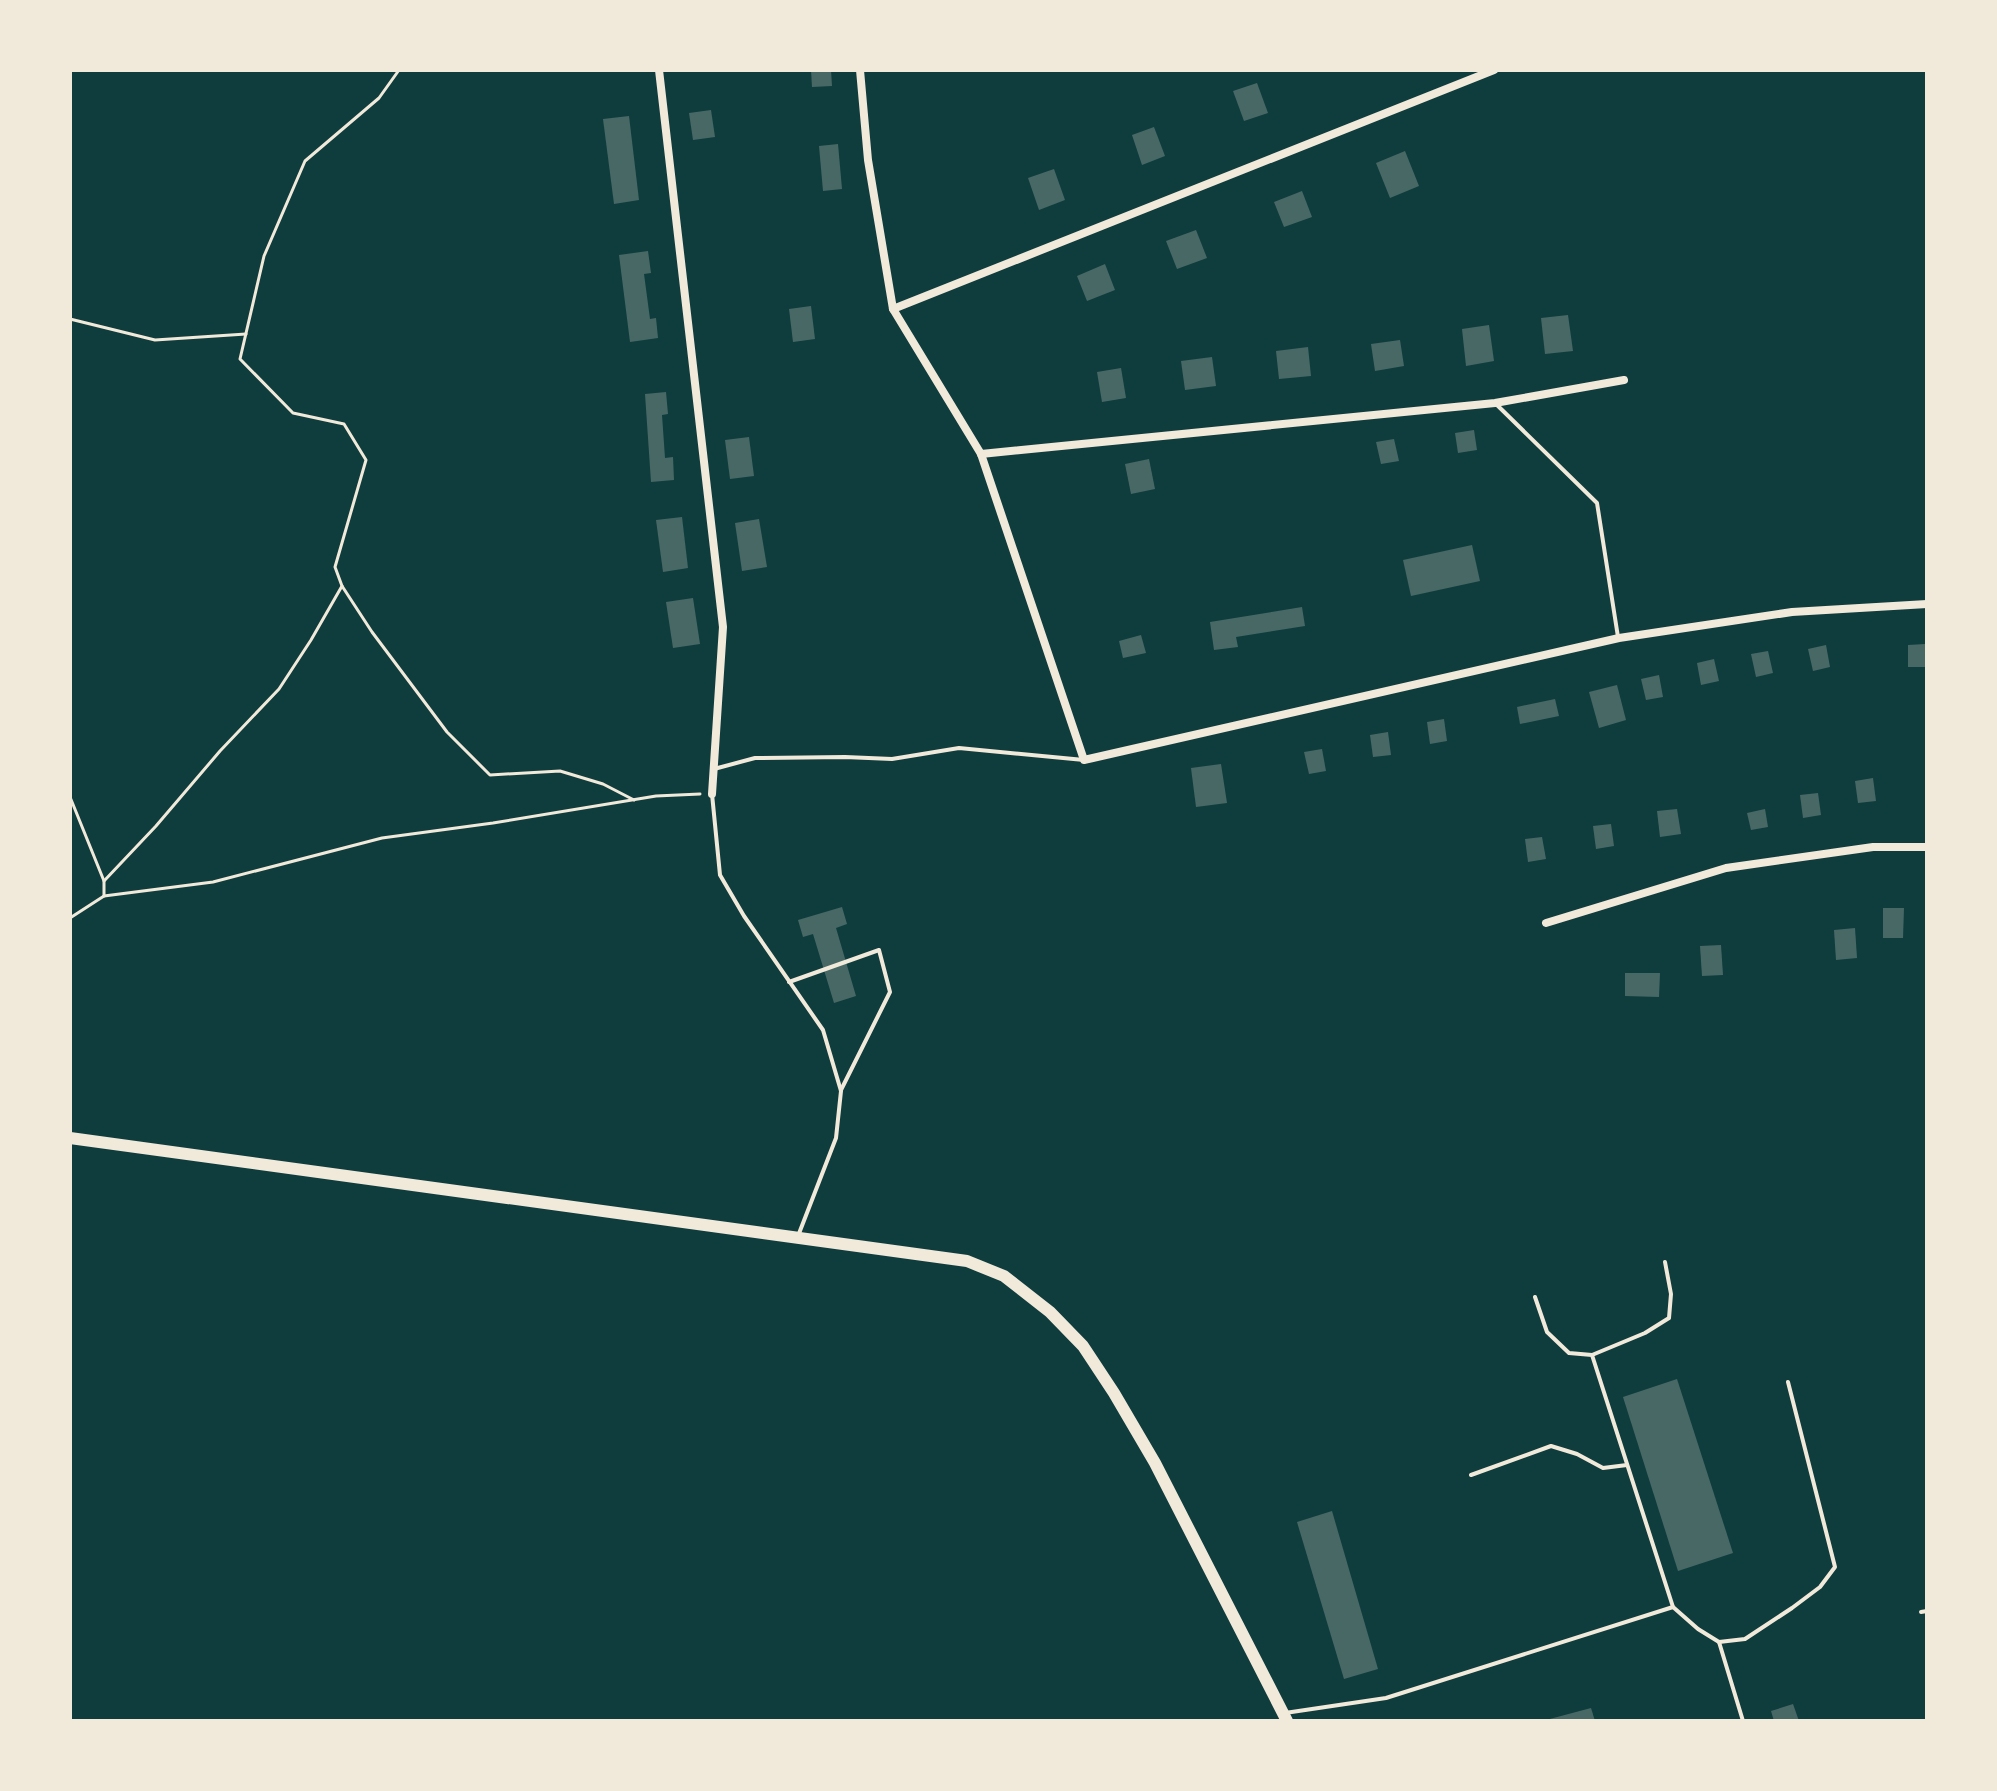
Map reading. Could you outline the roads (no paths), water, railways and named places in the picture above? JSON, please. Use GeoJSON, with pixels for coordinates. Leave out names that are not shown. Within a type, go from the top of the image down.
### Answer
{"type":"FeatureCollection","features":[{"type":"Feature","properties":{"kind":"main road"},"geometry":{"type":"LineString","coordinates":[[70,1138],[967,1261],[1004,1276],[1050,1312],[1083,1346],[1114,1393],[1148,1451],[1285,1717]]}},
{"type":"Feature","properties":{"kind":"street"},"geometry":{"type":"LineString","coordinates":[[659,70],[723,627],[712,794]]}},
{"type":"Feature","properties":{"kind":"street"},"geometry":{"type":"LineString","coordinates":[[860,70],[868,160],[893,309],[981,454],[1084,760],[1619,638],[1792,612],[1927,604]]}},
{"type":"Feature","properties":{"kind":"street"},"geometry":{"type":"LineString","coordinates":[[893,309],[1494,70]]}},
{"type":"Feature","properties":{"kind":"street"},"geometry":{"type":"LineString","coordinates":[[981,454],[1495,403],[1624,380]]}},
{"type":"Feature","properties":{"kind":"street"},"geometry":{"type":"LineString","coordinates":[[1546,923],[1726,868],[1873,847],[1927,847]]}},
{"type":"Feature","properties":{"kind":"lane"},"geometry":{"type":"LineString","coordinates":[[1495,403],[1597,503],[1619,638]]}},
{"type":"Feature","properties":{"kind":"lane"},"geometry":{"type":"LineString","coordinates":[[714,769],[755,758],[892,759],[959,748],[1084,760]]}},
{"type":"Feature","properties":{"kind":"lane"},"geometry":{"type":"LineString","coordinates":[[712,794],[720,875],[744,916],[823,1030],[841,1091]]}},
{"type":"Feature","properties":{"kind":"lane"},"geometry":{"type":"LineString","coordinates":[[789,982],[879,950],[890,992],[841,1091],[836,1138],[797,1238]]}},
{"type":"Feature","properties":{"kind":"lane"},"geometry":{"type":"LineString","coordinates":[[1535,1297],[1547,1332],[1569,1353],[1592,1355],[1645,1333],[1669,1318],[1671,1294],[1665,1262]]}},
{"type":"Feature","properties":{"kind":"lane"},"geometry":{"type":"LineString","coordinates":[[1592,1355],[1673,1607],[1719,1642],[1745,1639],[1769,1624],[1820,1587],[1835,1567],[1788,1382]]}},
{"type":"Feature","properties":{"kind":"lane"},"geometry":{"type":"LineString","coordinates":[[1471,1475],[1551,1446],[1577,1454],[1603,1468],[1627,1465]]}},
{"type":"Feature","properties":{"kind":"lane"},"geometry":{"type":"LineString","coordinates":[[1285,1717],[1386,1698],[1673,1607]]}},
{"type":"Feature","properties":{"kind":"lane"},"geometry":{"type":"LineString","coordinates":[[1719,1642],[1743,1721]]}}]}
